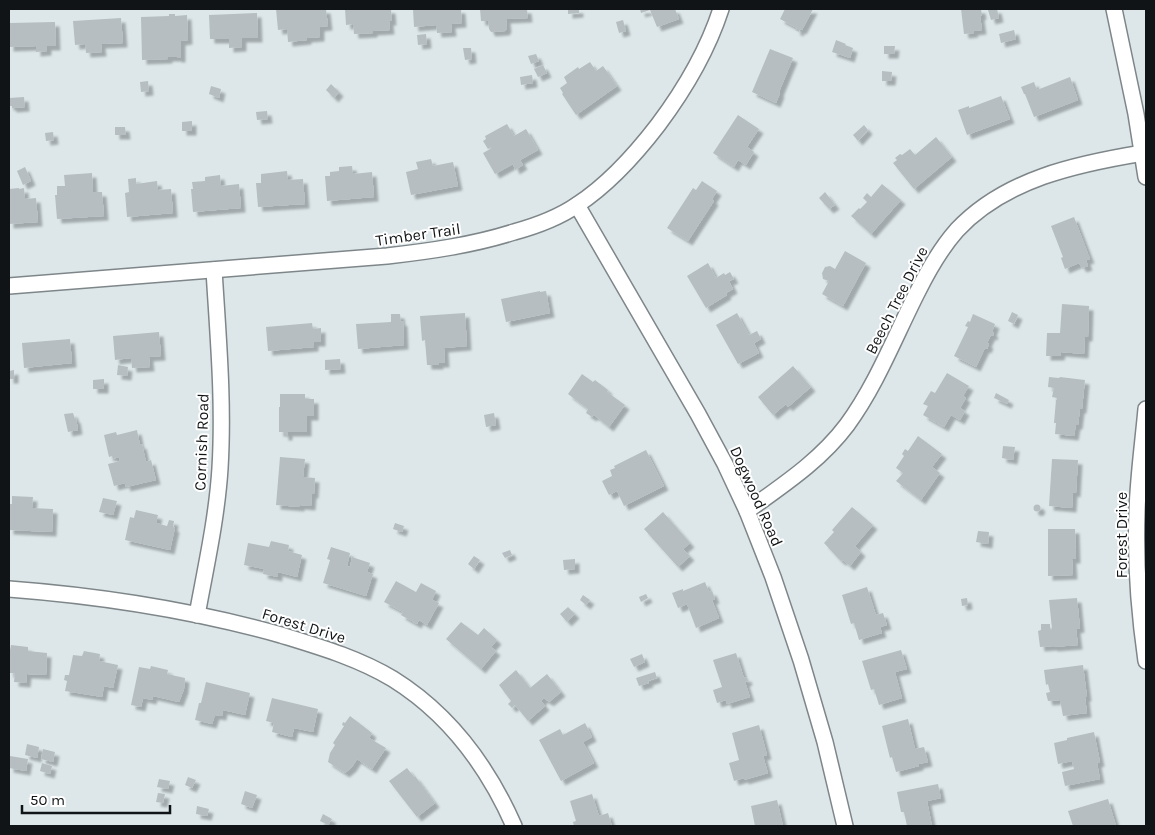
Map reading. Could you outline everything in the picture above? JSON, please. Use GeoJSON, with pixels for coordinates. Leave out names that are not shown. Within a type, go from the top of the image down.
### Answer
{"type":"FeatureCollection","features":[{"type":"Feature","properties":{"kind":"street","name":"Timber Trail"},"geometry":{"type":"LineString","coordinates":[[9,286],[388,256],[482,242],[534,226],[556,217],[577,205],[603,186],[628,161],[671,108],[687,84],[710,40],[721,9]]}},
{"type":"Feature","properties":{"kind":"street"},"geometry":{"type":"LineString","coordinates":[[1114,9],[1143,153],[1146,177]]}},
{"type":"Feature","properties":{"kind":"street","name":"Beech Tree Drive"},"geometry":{"type":"LineString","coordinates":[[747,511],[792,479],[820,455],[848,423],[881,368],[932,266],[948,241],[967,221],[1003,195],[1042,176],[1087,163],[1143,153]]}},
{"type":"Feature","properties":{"kind":"street","name":"Dogwood Road"},"geometry":{"type":"LineString","coordinates":[[577,205],[698,414],[725,464],[747,511],[773,577],[801,660],[825,742],[844,826]]}},
{"type":"Feature","properties":{"kind":"street","name":"Cornish Road"},"geometry":{"type":"LineString","coordinates":[[197,615],[215,512],[222,430],[214,270]]}},
{"type":"Feature","properties":{"kind":"street","name":"Forest Drive"},"geometry":{"type":"LineString","coordinates":[[1146,409],[1139,481],[1137,538],[1138,584],[1146,656]]}},
{"type":"Feature","properties":{"kind":"street","name":"Forest Drive"},"geometry":{"type":"LineString","coordinates":[[9,589],[113,599],[197,615],[314,645],[359,661],[394,680],[436,712],[466,743],[489,778],[514,826]]}},
{"type":"Feature","properties":{"kind":"building"},"geometry":{"type":"Polygon","coordinates":[[[276,9],[326,9],[328,26],[320,27],[320,37],[288,42],[287,29],[278,30],[276,9]]]}},
{"type":"Feature","properties":{"kind":"building"},"geometry":{"type":"Polygon","coordinates":[[[345,9],[391,9],[392,21],[389,21],[390,30],[354,34],[353,24],[346,25],[345,9]]]}},
{"type":"Feature","properties":{"kind":"building"},"geometry":{"type":"Polygon","coordinates":[[[413,9],[461,9],[462,23],[451,24],[452,32],[437,33],[436,25],[414,27],[413,9]]]}},
{"type":"Feature","properties":{"kind":"building"},"geometry":{"type":"Polygon","coordinates":[[[480,9],[527,9],[528,18],[506,19],[507,28],[505,31],[491,32],[488,21],[481,21],[480,9]]]}},
{"type":"Feature","properties":{"kind":"building"},"geometry":{"type":"Polygon","coordinates":[[[568,9],[579,9],[579,13],[568,14],[568,9]]]}},
{"type":"Feature","properties":{"kind":"building"},"geometry":{"type":"Polygon","coordinates":[[[640,9],[675,9],[679,19],[657,27],[650,10],[641,13],[640,9]]]}},
{"type":"Feature","properties":{"kind":"building"},"geometry":{"type":"Polygon","coordinates":[[[785,9],[813,9],[802,30],[800,29],[799,32],[795,30],[797,28],[780,19],[785,9]]]}},
{"type":"Feature","properties":{"kind":"building"},"geometry":{"type":"Polygon","coordinates":[[[961,9],[981,9],[982,30],[964,34],[961,9]]]}},
{"type":"Feature","properties":{"kind":"building"},"geometry":{"type":"Polygon","coordinates":[[[997,9],[999,18],[991,20],[988,10],[997,9]]]}},
{"type":"Feature","properties":{"kind":"building"},"geometry":{"type":"Polygon","coordinates":[[[257,13],[258,38],[242,38],[242,47],[229,48],[229,39],[210,39],[209,15],[257,13]]]}},
{"type":"Feature","properties":{"kind":"building"},"geometry":{"type":"Polygon","coordinates":[[[169,14],[175,14],[175,16],[187,15],[188,40],[181,41],[181,58],[168,57],[168,59],[142,60],[141,17],[169,16],[169,14]]]}},
{"type":"Feature","properties":{"kind":"building"},"geometry":{"type":"Polygon","coordinates":[[[121,18],[123,43],[101,44],[102,52],[86,53],[85,44],[75,45],[73,21],[121,18]]]}},
{"type":"Feature","properties":{"kind":"building"},"geometry":{"type":"Polygon","coordinates":[[[623,20],[626,31],[619,33],[616,22],[623,20]]]}},
{"type":"Feature","properties":{"kind":"building"},"geometry":{"type":"Polygon","coordinates":[[[55,22],[56,46],[47,46],[47,51],[36,52],[36,46],[9,47],[9,23],[55,22]]]}},
{"type":"Feature","properties":{"kind":"building"},"geometry":{"type":"Polygon","coordinates":[[[1014,30],[1016,39],[1001,43],[999,34],[1014,30]]]}},
{"type":"Feature","properties":{"kind":"building"},"geometry":{"type":"Polygon","coordinates":[[[426,34],[427,44],[418,45],[417,35],[426,34]]]}},
{"type":"Feature","properties":{"kind":"building"},"geometry":{"type":"Polygon","coordinates":[[[836,40],[853,48],[850,58],[832,52],[836,40]]]}},
{"type":"Feature","properties":{"kind":"building"},"geometry":{"type":"Polygon","coordinates":[[[884,46],[895,46],[894,54],[884,54],[884,46]]]}},
{"type":"Feature","properties":{"kind":"building"},"geometry":{"type":"Polygon","coordinates":[[[463,48],[471,48],[472,59],[465,60],[463,48]]]}},
{"type":"Feature","properties":{"kind":"building"},"geometry":{"type":"Polygon","coordinates":[[[770,49],[793,58],[776,103],[752,92],[770,49]]]}},
{"type":"Feature","properties":{"kind":"building"},"geometry":{"type":"Polygon","coordinates":[[[536,54],[539,61],[531,64],[528,56],[536,54]]]}},
{"type":"Feature","properties":{"kind":"building"},"geometry":{"type":"Polygon","coordinates":[[[590,62],[596,71],[603,66],[617,86],[576,115],[560,88],[567,83],[564,77],[578,67],[579,69],[590,62]]]}},
{"type":"Feature","properties":{"kind":"building"},"geometry":{"type":"Polygon","coordinates":[[[543,65],[547,73],[538,77],[534,69],[543,65]]]}},
{"type":"Feature","properties":{"kind":"building"},"geometry":{"type":"Polygon","coordinates":[[[882,71],[892,72],[891,81],[882,81],[882,71]]]}},
{"type":"Feature","properties":{"kind":"building"},"geometry":{"type":"Polygon","coordinates":[[[532,75],[533,83],[521,85],[520,77],[532,75]]]}},
{"type":"Feature","properties":{"kind":"building"},"geometry":{"type":"Polygon","coordinates":[[[1070,77],[1078,100],[1034,117],[1021,87],[1034,82],[1037,90],[1070,77]]]}},
{"type":"Feature","properties":{"kind":"building"},"geometry":{"type":"Polygon","coordinates":[[[148,81],[149,91],[141,92],[140,82],[148,81]]]}},
{"type":"Feature","properties":{"kind":"building"},"geometry":{"type":"Polygon","coordinates":[[[331,84],[339,92],[334,98],[326,90],[331,84]]]}},
{"type":"Feature","properties":{"kind":"building"},"geometry":{"type":"Polygon","coordinates":[[[211,86],[221,89],[219,98],[209,94],[211,86]]]}},
{"type":"Feature","properties":{"kind":"building"},"geometry":{"type":"Polygon","coordinates":[[[1001,96],[1010,119],[967,135],[958,110],[969,106],[969,108],[1001,96]]]}},
{"type":"Feature","properties":{"kind":"building"},"geometry":{"type":"Polygon","coordinates":[[[24,97],[25,107],[12,108],[12,106],[9,106],[9,98],[24,97]]]}},
{"type":"Feature","properties":{"kind":"building"},"geometry":{"type":"Polygon","coordinates":[[[267,111],[268,119],[257,120],[256,112],[267,111]]]}},
{"type":"Feature","properties":{"kind":"building"},"geometry":{"type":"Polygon","coordinates":[[[738,115],[759,129],[747,147],[754,152],[746,165],[738,160],[734,167],[713,153],[738,115]]]}},
{"type":"Feature","properties":{"kind":"building"},"geometry":{"type":"Polygon","coordinates":[[[192,121],[192,131],[182,131],[182,122],[192,121]]]}},
{"type":"Feature","properties":{"kind":"building"},"geometry":{"type":"Polygon","coordinates":[[[507,124],[514,136],[526,129],[538,150],[520,160],[523,165],[515,170],[513,164],[495,174],[483,153],[492,148],[488,149],[483,141],[486,139],[485,136],[507,124]]]}},
{"type":"Feature","properties":{"kind":"building"},"geometry":{"type":"Polygon","coordinates":[[[864,125],[868,130],[858,141],[853,135],[864,125]]]}},
{"type":"Feature","properties":{"kind":"building"},"geometry":{"type":"Polygon","coordinates":[[[115,127],[125,127],[126,135],[115,135],[115,127]]]}},
{"type":"Feature","properties":{"kind":"building"},"geometry":{"type":"Polygon","coordinates":[[[53,132],[54,140],[46,141],[45,133],[53,132]]]}},
{"type":"Feature","properties":{"kind":"building"},"geometry":{"type":"Polygon","coordinates":[[[936,137],[952,157],[914,189],[893,163],[897,160],[895,158],[910,149],[915,155],[936,137]]]}},
{"type":"Feature","properties":{"kind":"building"},"geometry":{"type":"Polygon","coordinates":[[[431,159],[433,166],[453,162],[458,186],[411,195],[406,172],[418,169],[416,162],[431,159]]]}},
{"type":"Feature","properties":{"kind":"building"},"geometry":{"type":"Polygon","coordinates":[[[352,166],[353,174],[372,172],[374,197],[327,201],[325,176],[330,176],[330,172],[339,171],[339,167],[352,166]]]}},
{"type":"Feature","properties":{"kind":"building"},"geometry":{"type":"Polygon","coordinates":[[[25,167],[31,181],[23,185],[17,171],[25,167]]]}},
{"type":"Feature","properties":{"kind":"building"},"geometry":{"type":"Polygon","coordinates":[[[287,171],[288,180],[303,179],[305,204],[258,207],[256,183],[261,183],[261,174],[287,171]]]}},
{"type":"Feature","properties":{"kind":"building"},"geometry":{"type":"Polygon","coordinates":[[[92,173],[93,192],[102,192],[104,216],[57,219],[55,195],[57,195],[57,186],[65,186],[64,175],[92,173]]]}},
{"type":"Feature","properties":{"kind":"building"},"geometry":{"type":"Polygon","coordinates":[[[220,175],[221,186],[239,184],[241,208],[193,212],[192,182],[205,181],[205,177],[220,175]]]}},
{"type":"Feature","properties":{"kind":"building"},"geometry":{"type":"Polygon","coordinates":[[[136,178],[136,184],[157,181],[158,190],[171,189],[173,213],[127,217],[125,193],[129,192],[128,179],[136,178]]]}},
{"type":"Feature","properties":{"kind":"building"},"geometry":{"type":"Polygon","coordinates":[[[702,181],[717,191],[712,199],[714,201],[688,241],[667,228],[693,188],[696,190],[702,181]]]}},
{"type":"Feature","properties":{"kind":"building"},"geometry":{"type":"Polygon","coordinates":[[[882,184],[901,200],[871,234],[851,216],[867,202],[863,198],[867,193],[871,197],[882,184]]]}},
{"type":"Feature","properties":{"kind":"building"},"geometry":{"type":"Polygon","coordinates":[[[24,188],[25,199],[36,198],[38,222],[9,224],[9,189],[24,188]]]}},
{"type":"Feature","properties":{"kind":"building"},"geometry":{"type":"Polygon","coordinates":[[[825,192],[835,205],[829,209],[819,198],[825,192]]]}},
{"type":"Feature","properties":{"kind":"building"},"geometry":{"type":"Polygon","coordinates":[[[1074,217],[1090,259],[1086,260],[1088,266],[1082,268],[1079,263],[1065,269],[1061,258],[1063,257],[1051,226],[1074,217]]]}},
{"type":"Feature","properties":{"kind":"building"},"geometry":{"type":"Polygon","coordinates":[[[845,251],[866,263],[843,306],[822,294],[829,281],[823,279],[822,273],[825,267],[830,266],[835,269],[845,251]]]}},
{"type":"Feature","properties":{"kind":"building"},"geometry":{"type":"Polygon","coordinates":[[[708,263],[716,278],[730,272],[734,279],[729,281],[733,289],[706,308],[687,276],[708,263]]]}},
{"type":"Feature","properties":{"kind":"building"},"geometry":{"type":"Polygon","coordinates":[[[546,291],[550,313],[506,322],[501,299],[546,291]]]}},
{"type":"Feature","properties":{"kind":"building"},"geometry":{"type":"Polygon","coordinates":[[[1062,304],[1089,306],[1088,337],[1085,337],[1084,354],[1061,352],[1060,356],[1046,356],[1047,333],[1060,333],[1062,304]]]}},
{"type":"Feature","properties":{"kind":"building"},"geometry":{"type":"Polygon","coordinates":[[[1012,312],[1018,315],[1014,324],[1008,321],[1012,312]]]}},
{"type":"Feature","properties":{"kind":"building"},"geometry":{"type":"Polygon","coordinates":[[[465,313],[467,346],[444,348],[445,363],[427,365],[425,340],[422,341],[420,316],[465,313]]]}},
{"type":"Feature","properties":{"kind":"building"},"geometry":{"type":"Polygon","coordinates":[[[737,313],[749,335],[757,331],[761,339],[754,343],[759,353],[738,364],[716,325],[737,313]]]}},
{"type":"Feature","properties":{"kind":"building"},"geometry":{"type":"Polygon","coordinates":[[[391,314],[400,314],[401,322],[403,321],[404,345],[358,349],[356,324],[391,322],[391,314]]]}},
{"type":"Feature","properties":{"kind":"building"},"geometry":{"type":"Polygon","coordinates":[[[973,314],[995,324],[992,332],[994,333],[993,336],[991,335],[987,343],[989,344],[987,349],[985,348],[976,367],[954,356],[968,327],[965,326],[968,321],[970,322],[973,314]]]}},
{"type":"Feature","properties":{"kind":"building"},"geometry":{"type":"Polygon","coordinates":[[[312,323],[313,329],[321,328],[321,342],[314,342],[314,347],[268,351],[266,327],[312,323]]]}},
{"type":"Feature","properties":{"kind":"building"},"geometry":{"type":"Polygon","coordinates":[[[159,332],[161,356],[149,357],[150,367],[132,368],[131,358],[115,360],[113,336],[159,332]]]}},
{"type":"Feature","properties":{"kind":"building"},"geometry":{"type":"Polygon","coordinates":[[[70,339],[72,363],[24,368],[22,343],[70,339]]]}},
{"type":"Feature","properties":{"kind":"building"},"geometry":{"type":"Polygon","coordinates":[[[340,359],[341,369],[325,370],[325,360],[340,359]]]}},
{"type":"Feature","properties":{"kind":"building"},"geometry":{"type":"Polygon","coordinates":[[[118,365],[128,367],[127,376],[117,375],[118,365]]]}},
{"type":"Feature","properties":{"kind":"building"},"geometry":{"type":"Polygon","coordinates":[[[793,366],[811,387],[788,407],[786,404],[773,415],[758,397],[793,366]]]}},
{"type":"Feature","properties":{"kind":"building"},"geometry":{"type":"Polygon","coordinates":[[[14,370],[14,379],[9,379],[9,371],[14,370]]]}},
{"type":"Feature","properties":{"kind":"building"},"geometry":{"type":"Polygon","coordinates":[[[947,373],[969,386],[963,396],[966,398],[960,408],[965,411],[960,420],[951,415],[944,427],[923,415],[928,406],[923,404],[931,391],[935,393],[947,373]]]}},
{"type":"Feature","properties":{"kind":"building"},"geometry":{"type":"Polygon","coordinates":[[[582,374],[593,382],[595,380],[608,390],[607,392],[625,405],[609,427],[594,415],[592,417],[586,413],[588,409],[568,394],[582,374]]]}},
{"type":"Feature","properties":{"kind":"building"},"geometry":{"type":"Polygon","coordinates":[[[1049,377],[1085,380],[1082,409],[1080,409],[1078,425],[1076,425],[1074,436],[1055,434],[1056,423],[1054,423],[1057,398],[1052,397],[1054,388],[1048,387],[1049,377]]]}},
{"type":"Feature","properties":{"kind":"building"},"geometry":{"type":"Polygon","coordinates":[[[104,379],[104,389],[93,389],[93,380],[104,379]]]}},
{"type":"Feature","properties":{"kind":"building"},"geometry":{"type":"Polygon","coordinates":[[[996,393],[1009,400],[1007,404],[994,398],[996,393]]]}},
{"type":"Feature","properties":{"kind":"building"},"geometry":{"type":"Polygon","coordinates":[[[280,394],[305,394],[305,399],[314,399],[314,416],[307,416],[307,432],[288,432],[288,436],[284,436],[284,432],[279,432],[280,394]]]}},
{"type":"Feature","properties":{"kind":"building"},"geometry":{"type":"Polygon","coordinates":[[[73,413],[78,430],[68,432],[64,414],[73,413]]]}},
{"type":"Feature","properties":{"kind":"building"},"geometry":{"type":"Polygon","coordinates":[[[494,413],[496,425],[486,427],[484,415],[494,413]]]}},
{"type":"Feature","properties":{"kind":"building"},"geometry":{"type":"Polygon","coordinates":[[[137,430],[146,462],[151,460],[156,480],[126,487],[125,483],[114,486],[108,464],[120,461],[119,457],[113,459],[112,456],[109,457],[104,435],[116,432],[117,435],[137,430]]]}},
{"type":"Feature","properties":{"kind":"building"},"geometry":{"type":"Polygon","coordinates":[[[918,436],[942,454],[932,467],[940,473],[921,500],[896,481],[903,473],[896,468],[904,456],[902,454],[905,449],[908,451],[918,436]]]}},
{"type":"Feature","properties":{"kind":"building"},"geometry":{"type":"Polygon","coordinates":[[[1003,446],[1015,447],[1013,460],[1002,458],[1003,446]]]}},
{"type":"Feature","properties":{"kind":"building"},"geometry":{"type":"Polygon","coordinates":[[[646,450],[664,486],[624,506],[617,491],[609,495],[602,481],[612,476],[610,470],[615,468],[614,466],[646,450]]]}},
{"type":"Feature","properties":{"kind":"building"},"geometry":{"type":"Polygon","coordinates":[[[280,457],[305,459],[303,477],[315,478],[311,506],[276,505],[280,457]]]}},
{"type":"Feature","properties":{"kind":"building"},"geometry":{"type":"Polygon","coordinates":[[[1052,459],[1078,460],[1076,493],[1073,492],[1072,508],[1049,506],[1052,459]]]}},
{"type":"Feature","properties":{"kind":"building"},"geometry":{"type":"Polygon","coordinates":[[[12,496],[33,497],[32,508],[53,509],[52,532],[9,530],[9,504],[12,504],[12,496]]]}},
{"type":"Feature","properties":{"kind":"building"},"geometry":{"type":"Polygon","coordinates":[[[103,498],[117,501],[113,515],[99,512],[103,498]]]}},
{"type":"Feature","properties":{"kind":"building"},"geometry":{"type":"Polygon","coordinates":[[[1037,504],[1041,508],[1037,512],[1033,508],[1037,504]]]}},
{"type":"Feature","properties":{"kind":"building"},"geometry":{"type":"Polygon","coordinates":[[[852,507],[873,525],[855,546],[861,552],[850,566],[843,560],[841,561],[824,543],[834,532],[832,530],[852,507]]]}},
{"type":"Feature","properties":{"kind":"building"},"geometry":{"type":"Polygon","coordinates":[[[136,510],[158,515],[156,523],[167,526],[169,520],[174,521],[173,527],[175,528],[170,550],[125,540],[130,517],[134,518],[136,510]]]}},
{"type":"Feature","properties":{"kind":"building"},"geometry":{"type":"Polygon","coordinates":[[[663,512],[690,543],[683,549],[690,556],[678,567],[644,529],[663,512]]]}},
{"type":"Feature","properties":{"kind":"building"},"geometry":{"type":"Polygon","coordinates":[[[395,523],[404,526],[402,532],[393,529],[395,523]]]}},
{"type":"Feature","properties":{"kind":"building"},"geometry":{"type":"Polygon","coordinates":[[[1048,529],[1075,529],[1076,559],[1072,559],[1073,575],[1048,576],[1048,529]]]}},
{"type":"Feature","properties":{"kind":"building"},"geometry":{"type":"Polygon","coordinates":[[[978,531],[989,532],[988,544],[976,542],[978,531]]]}},
{"type":"Feature","properties":{"kind":"building"},"geometry":{"type":"Polygon","coordinates":[[[271,541],[289,545],[288,551],[302,555],[297,577],[278,572],[278,577],[263,574],[264,569],[244,565],[248,543],[269,547],[271,541]]]}},
{"type":"Feature","properties":{"kind":"building"},"geometry":{"type":"Polygon","coordinates":[[[331,547],[350,553],[347,566],[350,567],[352,557],[370,563],[367,572],[373,574],[366,596],[323,583],[330,560],[327,559],[331,547]]]}},
{"type":"Feature","properties":{"kind":"building"},"geometry":{"type":"Polygon","coordinates":[[[510,550],[512,555],[505,558],[502,553],[510,550]]]}},
{"type":"Feature","properties":{"kind":"building"},"geometry":{"type":"Polygon","coordinates":[[[474,556],[480,560],[474,569],[468,564],[474,556]]]}},
{"type":"Feature","properties":{"kind":"building"},"geometry":{"type":"Polygon","coordinates":[[[575,559],[575,569],[564,570],[563,560],[575,559]]]}},
{"type":"Feature","properties":{"kind":"building"},"geometry":{"type":"Polygon","coordinates":[[[396,581],[416,592],[421,583],[436,591],[432,600],[439,603],[427,625],[419,620],[417,624],[401,615],[403,612],[384,602],[396,581]]]}},
{"type":"Feature","properties":{"kind":"building"},"geometry":{"type":"Polygon","coordinates":[[[705,582],[709,592],[712,591],[715,599],[712,600],[719,618],[696,628],[687,604],[678,608],[672,593],[683,589],[683,591],[705,582]]]}},
{"type":"Feature","properties":{"kind":"building"},"geometry":{"type":"Polygon","coordinates":[[[867,587],[876,615],[883,613],[887,625],[880,627],[882,633],[859,640],[854,623],[851,624],[842,595],[867,587]]]}},
{"type":"Feature","properties":{"kind":"building"},"geometry":{"type":"Polygon","coordinates":[[[646,594],[648,598],[641,602],[639,597],[646,594]]]}},
{"type":"Feature","properties":{"kind":"building"},"geometry":{"type":"Polygon","coordinates":[[[583,595],[590,600],[586,605],[580,600],[583,595]]]}},
{"type":"Feature","properties":{"kind":"building"},"geometry":{"type":"Polygon","coordinates":[[[967,598],[968,605],[962,606],[961,599],[967,598]]]}},
{"type":"Feature","properties":{"kind":"building"},"geometry":{"type":"Polygon","coordinates":[[[1077,598],[1080,628],[1076,629],[1078,645],[1040,647],[1038,631],[1041,630],[1041,624],[1050,624],[1050,630],[1052,629],[1049,600],[1077,598]]]}},
{"type":"Feature","properties":{"kind":"building"},"geometry":{"type":"Polygon","coordinates":[[[568,607],[575,614],[567,622],[560,614],[568,607]]]}},
{"type":"Feature","properties":{"kind":"building"},"geometry":{"type":"Polygon","coordinates":[[[461,622],[478,635],[484,628],[497,640],[491,647],[496,651],[481,669],[446,639],[461,622]]]}},
{"type":"Feature","properties":{"kind":"building"},"geometry":{"type":"Polygon","coordinates":[[[11,645],[28,647],[28,651],[47,653],[46,675],[27,674],[26,683],[14,682],[15,673],[9,673],[9,650],[11,645]]]}},
{"type":"Feature","properties":{"kind":"building"},"geometry":{"type":"Polygon","coordinates":[[[901,650],[907,669],[895,672],[902,698],[879,705],[874,689],[871,690],[862,661],[901,650]]]}},
{"type":"Feature","properties":{"kind":"building"},"geometry":{"type":"Polygon","coordinates":[[[84,651],[100,654],[99,661],[118,665],[113,688],[104,686],[102,697],[65,691],[67,681],[64,680],[65,675],[69,675],[73,655],[82,656],[84,651]]]}},
{"type":"Feature","properties":{"kind":"building"},"geometry":{"type":"Polygon","coordinates":[[[736,653],[744,678],[747,677],[748,681],[745,682],[750,697],[727,704],[726,700],[717,703],[713,690],[722,687],[713,660],[736,653]]]}},
{"type":"Feature","properties":{"kind":"building"},"geometry":{"type":"Polygon","coordinates":[[[642,654],[645,662],[634,667],[630,659],[642,654]]]}},
{"type":"Feature","properties":{"kind":"building"},"geometry":{"type":"Polygon","coordinates":[[[1083,665],[1087,713],[1063,716],[1060,700],[1048,701],[1046,693],[1050,692],[1048,684],[1046,685],[1044,670],[1083,665]]]}},
{"type":"Feature","properties":{"kind":"building"},"geometry":{"type":"Polygon","coordinates":[[[151,666],[168,670],[167,674],[185,678],[184,689],[179,702],[153,696],[152,700],[143,698],[141,707],[131,705],[139,667],[150,669],[151,666]]]}},
{"type":"Feature","properties":{"kind":"building"},"geometry":{"type":"Polygon","coordinates":[[[516,670],[530,688],[547,674],[561,692],[549,702],[544,698],[541,701],[545,706],[528,721],[515,705],[512,708],[508,704],[511,701],[499,685],[516,670]]]}},
{"type":"Feature","properties":{"kind":"building"},"geometry":{"type":"Polygon","coordinates":[[[655,672],[657,678],[639,686],[636,678],[655,672]]]}},
{"type":"Feature","properties":{"kind":"building"},"geometry":{"type":"Polygon","coordinates":[[[206,682],[250,693],[245,715],[223,710],[222,716],[215,715],[212,724],[195,720],[206,682]]]}},
{"type":"Feature","properties":{"kind":"building"},"geometry":{"type":"Polygon","coordinates":[[[272,698],[318,709],[313,732],[294,728],[292,737],[272,732],[274,723],[266,721],[272,698]]]}},
{"type":"Feature","properties":{"kind":"building"},"geometry":{"type":"Polygon","coordinates":[[[350,716],[372,733],[369,738],[386,748],[372,769],[357,759],[345,773],[328,762],[330,753],[335,745],[333,743],[344,726],[342,725],[343,722],[345,723],[350,716]]]}},
{"type":"Feature","properties":{"kind":"building"},"geometry":{"type":"Polygon","coordinates":[[[908,719],[915,749],[924,747],[928,762],[896,772],[892,757],[890,758],[882,726],[908,719]]]}},
{"type":"Feature","properties":{"kind":"building"},"geometry":{"type":"Polygon","coordinates":[[[585,723],[592,737],[583,742],[594,763],[561,781],[539,740],[560,729],[563,735],[585,723]]]}},
{"type":"Feature","properties":{"kind":"building"},"geometry":{"type":"Polygon","coordinates":[[[759,725],[767,755],[763,756],[768,773],[734,781],[729,763],[739,760],[732,733],[759,725]]]}},
{"type":"Feature","properties":{"kind":"building"},"geometry":{"type":"Polygon","coordinates":[[[1094,732],[1100,762],[1097,763],[1100,779],[1065,786],[1062,772],[1074,769],[1072,761],[1058,764],[1054,743],[1094,732]]]}},
{"type":"Feature","properties":{"kind":"building"},"geometry":{"type":"Polygon","coordinates":[[[27,744],[39,747],[37,758],[25,755],[27,744]]]}},
{"type":"Feature","properties":{"kind":"building"},"geometry":{"type":"Polygon","coordinates":[[[43,749],[55,752],[53,762],[41,759],[43,749]]]}},
{"type":"Feature","properties":{"kind":"building"},"geometry":{"type":"Polygon","coordinates":[[[10,756],[28,759],[26,771],[9,768],[10,756]]]}},
{"type":"Feature","properties":{"kind":"building"},"geometry":{"type":"Polygon","coordinates":[[[42,763],[52,766],[50,774],[40,771],[42,763]]]}},
{"type":"Feature","properties":{"kind":"building"},"geometry":{"type":"Polygon","coordinates":[[[407,768],[435,803],[417,817],[389,781],[407,768]]]}},
{"type":"Feature","properties":{"kind":"building"},"geometry":{"type":"Polygon","coordinates":[[[188,777],[196,780],[192,788],[185,785],[188,777]]]}},
{"type":"Feature","properties":{"kind":"building"},"geometry":{"type":"Polygon","coordinates":[[[159,779],[170,781],[168,789],[157,787],[159,779]]]}},
{"type":"Feature","properties":{"kind":"building"},"geometry":{"type":"Polygon","coordinates":[[[938,784],[941,798],[927,801],[932,826],[907,826],[904,812],[901,812],[897,792],[938,784]]]}},
{"type":"Feature","properties":{"kind":"building"},"geometry":{"type":"Polygon","coordinates":[[[245,791],[257,795],[252,808],[241,804],[245,791]]]}},
{"type":"Feature","properties":{"kind":"building"},"geometry":{"type":"Polygon","coordinates":[[[158,793],[165,794],[163,803],[156,802],[158,793]]]}},
{"type":"Feature","properties":{"kind":"building"},"geometry":{"type":"Polygon","coordinates":[[[592,794],[599,816],[608,813],[612,826],[574,826],[573,822],[576,821],[570,801],[592,794]]]}},
{"type":"Feature","properties":{"kind":"building"},"geometry":{"type":"Polygon","coordinates":[[[1108,799],[1116,826],[1073,826],[1068,811],[1108,799]]]}},
{"type":"Feature","properties":{"kind":"building"},"geometry":{"type":"Polygon","coordinates":[[[777,800],[783,826],[755,826],[751,806],[777,800]]]}},
{"type":"Feature","properties":{"kind":"building"},"geometry":{"type":"Polygon","coordinates":[[[197,806],[209,809],[207,816],[196,814],[197,806]]]}},
{"type":"Feature","properties":{"kind":"building"},"geometry":{"type":"Polygon","coordinates":[[[323,814],[332,819],[328,825],[320,821],[323,814]]]}}]}
